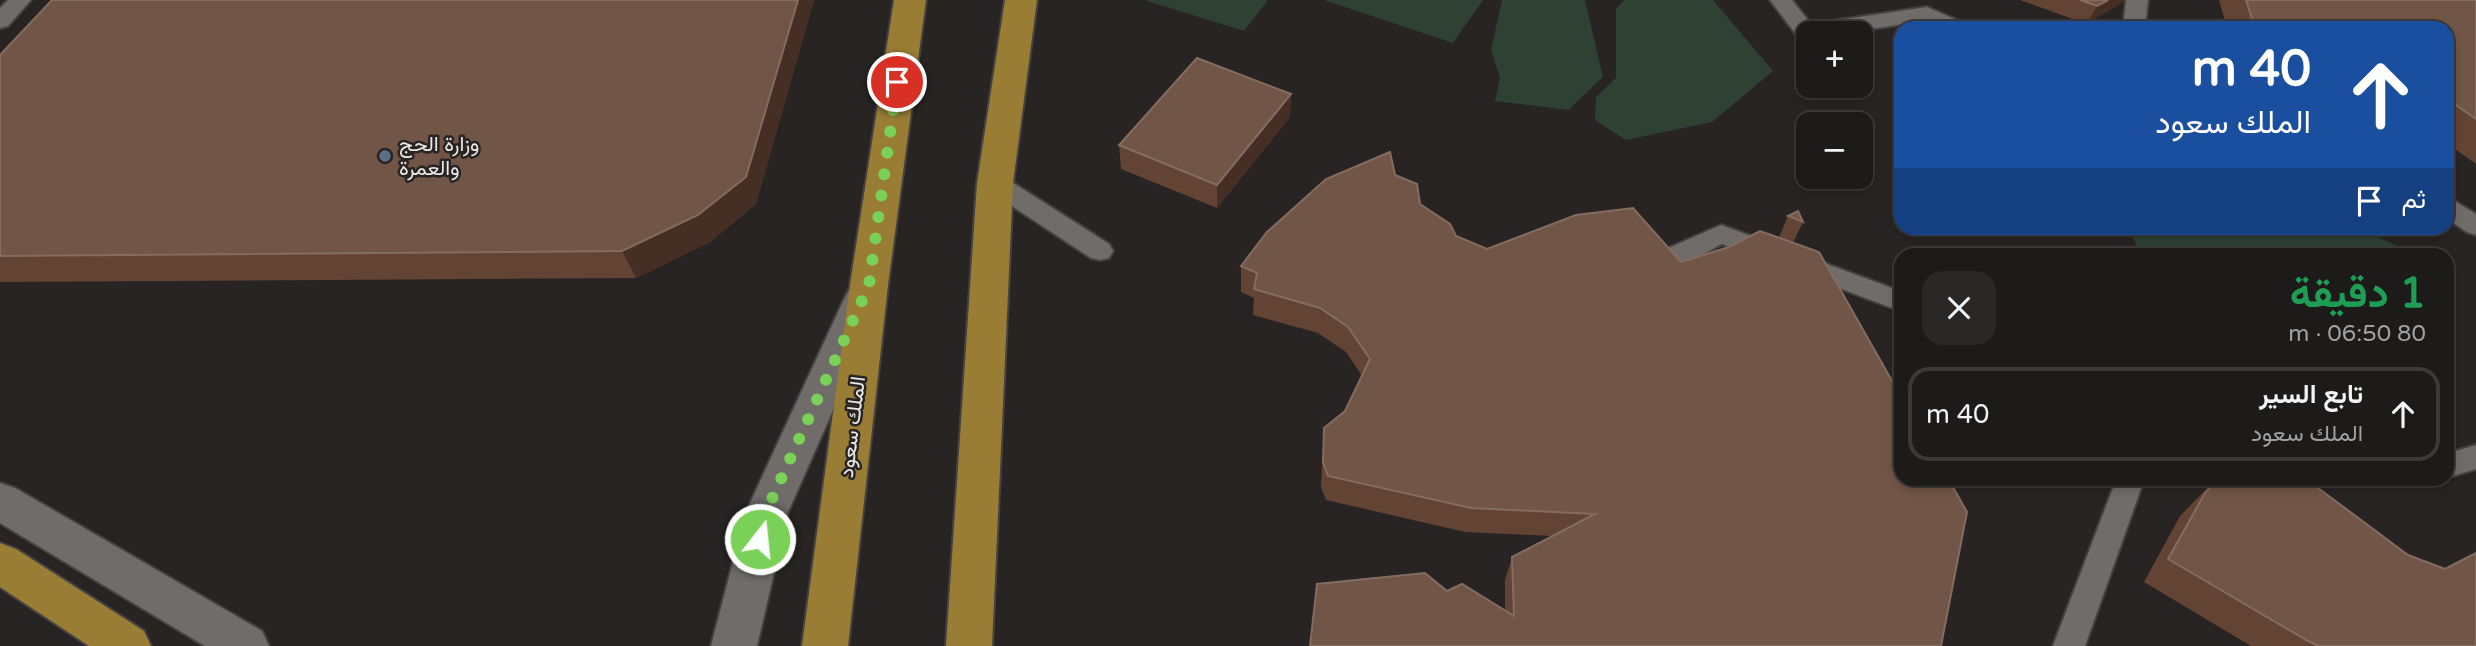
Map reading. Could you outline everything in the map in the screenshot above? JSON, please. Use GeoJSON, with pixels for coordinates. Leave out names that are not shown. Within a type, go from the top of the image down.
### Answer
{"type":"FeatureCollection","features":[{"type":"Feature","properties":{"kind":"main road","name":"الملك سعود"},"geometry":{"type":"LineString","coordinates":[[825,646],[869,285],[910,0]]}},
{"type":"Feature","properties":{"kind":"main road"},"geometry":{"type":"LineString","coordinates":[[969,646],[995,183],[1021,0]]}},
{"type":"Feature","properties":{"kind":"main road"},"geometry":{"type":"LineString","coordinates":[[734,646],[766,512],[869,285]]}},
{"type":"Feature","properties":{"kind":"main road"},"geometry":{"type":"LineString","coordinates":[[0,500],[246,646]]}},
{"type":"Feature","properties":{"kind":"main road"},"geometry":{"type":"LineString","coordinates":[[0,563],[128,646]]}},
{"type":"Feature","properties":{"kind":"lane"},"geometry":{"type":"LineString","coordinates":[[0,21],[20,0]]}},
{"type":"Feature","properties":{"kind":"lane"},"geometry":{"type":"LineString","coordinates":[[1781,0],[1806,32],[1927,14],[1942,21]]}},
{"type":"Feature","properties":{"kind":"lane"},"geometry":{"type":"LineString","coordinates":[[2135,21],[2137,0]]}},
{"type":"Feature","properties":{"kind":"lane"},"geometry":{"type":"LineString","coordinates":[[995,183],[1100,251]]}},
{"type":"Feature","properties":{"kind":"lane"},"geometry":{"type":"LineString","coordinates":[[2454,211],[2476,226]]}},
{"type":"Feature","properties":{"kind":"lane"},"geometry":{"type":"LineString","coordinates":[[1666,260],[1721,234],[1894,299]]}},
{"type":"Feature","properties":{"kind":"lane"},"geometry":{"type":"LineString","coordinates":[[2454,464],[2476,457]]}},
{"type":"Feature","properties":{"kind":"lane"},"geometry":{"type":"LineString","coordinates":[[2069,646],[2128,486]]}},
{"type":"Feature","properties":{"kind":"green space"},"geometry":{"type":"Polygon","coordinates":[[[1144,0],[1268,0],[1244,31],[1144,0]]]}},
{"type":"Feature","properties":{"kind":"green space"},"geometry":{"type":"Polygon","coordinates":[[[1324,0],[1483,0],[1453,43],[1324,0]]]}},
{"type":"Feature","properties":{"kind":"green space"},"geometry":{"type":"Polygon","coordinates":[[[1502,0],[1585,0],[1603,77],[1568,110],[1495,101],[1500,78],[1491,50],[1502,0]]]}},
{"type":"Feature","properties":{"kind":"green space"},"geometry":{"type":"Polygon","coordinates":[[[1624,0],[1713,0],[1773,71],[1712,122],[1626,140],[1595,120],[1596,97],[1616,78],[1616,9],[1624,0]]]}},
{"type":"Feature","properties":{"kind":"green space"},"geometry":{"type":"Polygon","coordinates":[[[2131,235],[2373,235],[2402,248],[2138,248],[2131,235]]]}},
{"type":"Feature","properties":{"kind":"building","name":"وزارة الحج والعمرة"},"geometry":{"type":"Polygon","coordinates":[[[52,0],[798,0],[746,177],[698,215],[622,251],[0,256],[0,55],[52,0]]]}},
{"type":"Feature","properties":{"kind":"building"},"geometry":{"type":"Polygon","coordinates":[[[2080,0],[2108,0],[2097,6],[2080,0]]]}},
{"type":"Feature","properties":{"kind":"building"},"geometry":{"type":"Polygon","coordinates":[[[2246,0],[2476,0],[2476,119],[2454,104],[2454,21],[2253,21],[2246,0]]]}},
{"type":"Feature","properties":{"kind":"building"},"geometry":{"type":"Polygon","coordinates":[[[1197,58],[1291,94],[1217,185],[1119,145],[1197,58]]]}},
{"type":"Feature","properties":{"kind":"building"},"geometry":{"type":"Polygon","coordinates":[[[1390,152],[1395,175],[1417,184],[1420,204],[1450,224],[1456,236],[1487,249],[1576,215],[1633,208],[1681,262],[1729,247],[1760,231],[1819,252],[1894,384],[1894,486],[1952,486],[1967,512],[1941,646],[1310,646],[1317,584],[1425,573],[1447,591],[1462,584],[1514,616],[1512,557],[1595,514],[1471,508],[1328,476],[1323,462],[1324,428],[1345,411],[1370,359],[1348,327],[1320,308],[1254,289],[1257,273],[1241,266],[1267,232],[1326,179],[1390,152]]]}},
{"type":"Feature","properties":{"kind":"building"},"geometry":{"type":"Polygon","coordinates":[[[1798,211],[1803,222],[1788,216],[1798,211]]]}},
{"type":"Feature","properties":{"kind":"building"},"geometry":{"type":"Polygon","coordinates":[[[2211,486],[2315,486],[2408,555],[2445,569],[2476,553],[2476,646],[2319,646],[2308,641],[2168,559],[2211,486]]]}},
{"type":"Feature","properties":{"kind":"place","name":"وزارة الحج والعمرة"},"geometry":{"type":"Point","coordinates":[385,156]}},
{"type":"Feature","properties":{"kind":"route"},"geometry":{"type":"LineString","coordinates":[[760,539],[766,512],[869,285],[897,82]]}}]}
